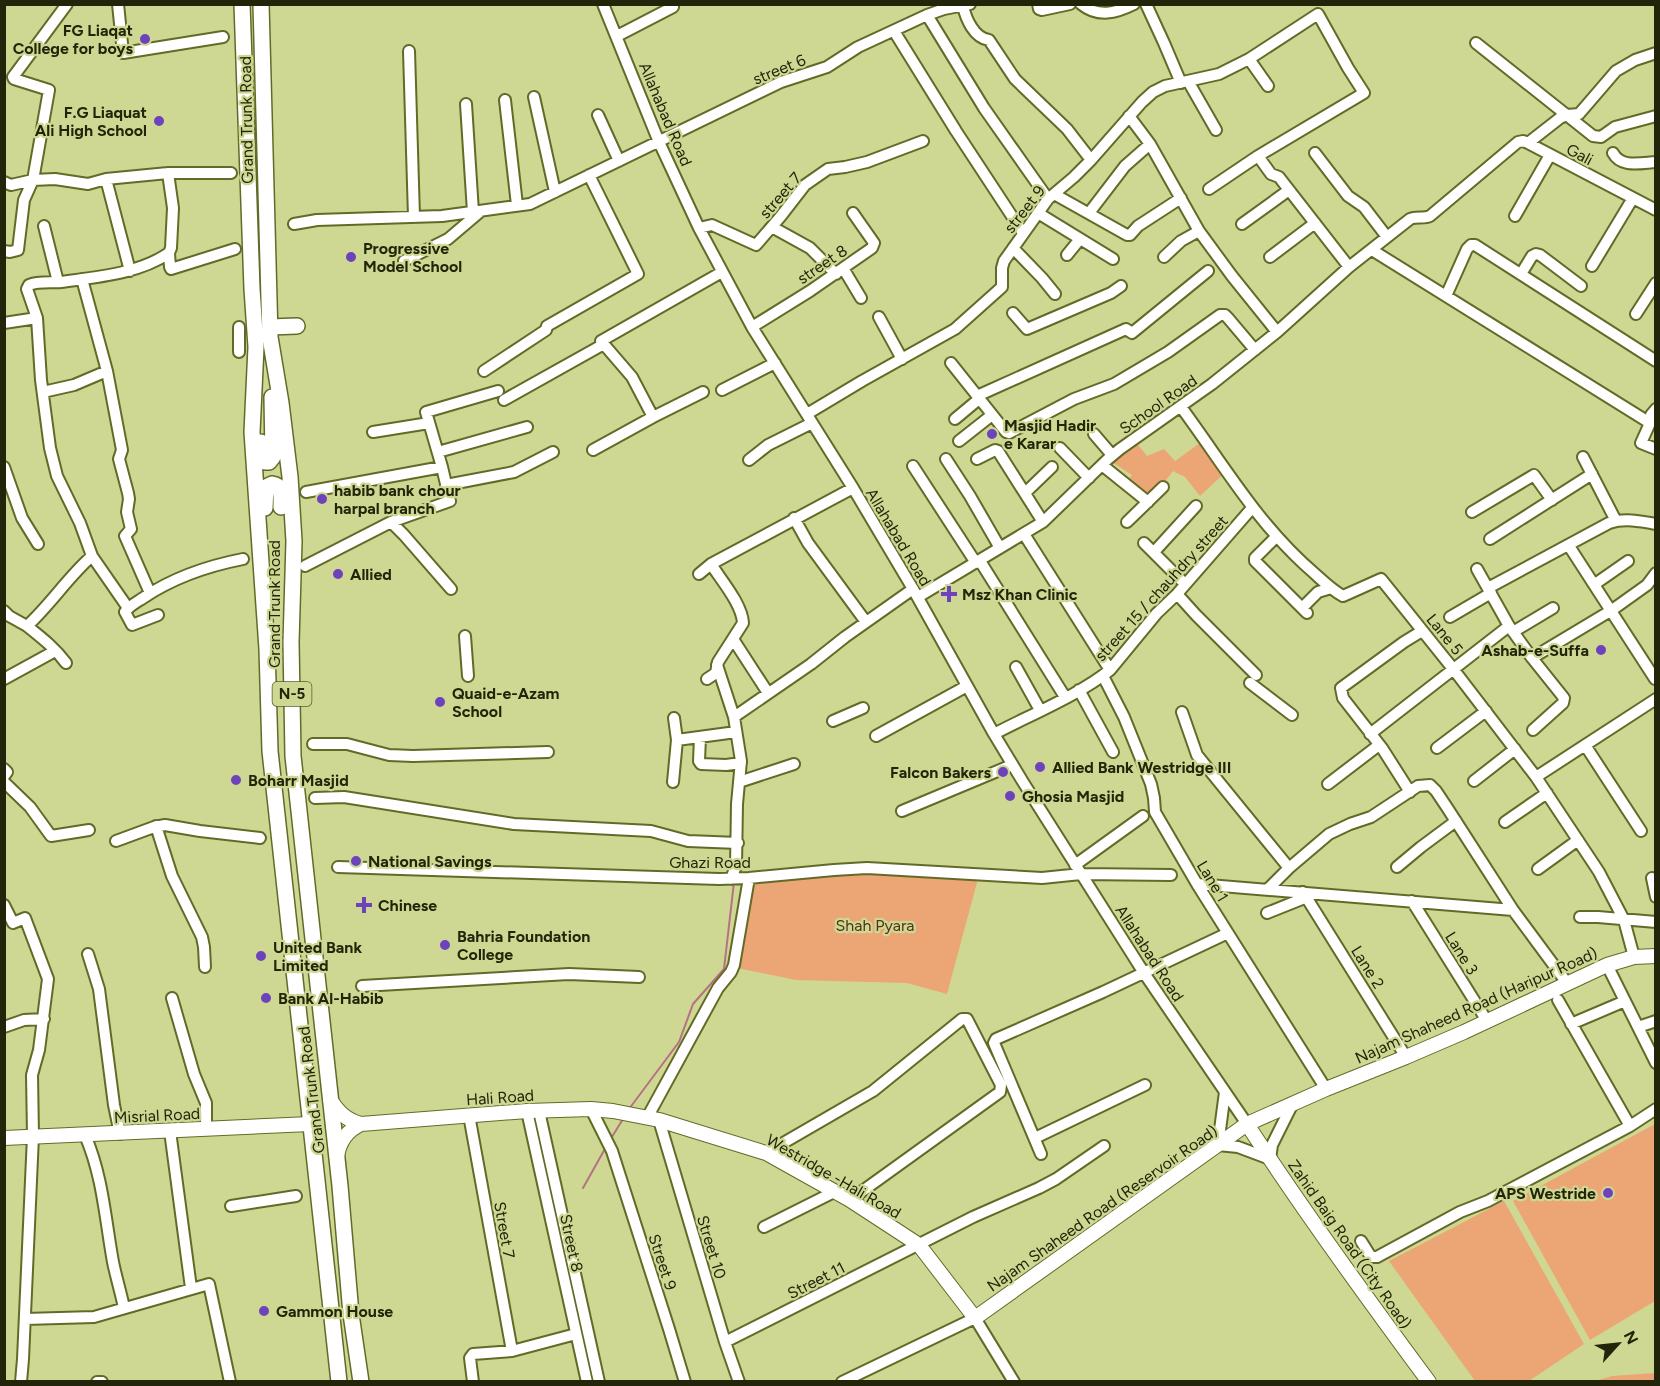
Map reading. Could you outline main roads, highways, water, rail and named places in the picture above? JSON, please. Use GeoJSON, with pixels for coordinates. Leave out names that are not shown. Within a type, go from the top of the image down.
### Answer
{"type":"FeatureCollection","features":[{"type":"Feature","properties":{"kind":"highway","name":"Grand Trunk Road"},"geometry":{"type":"LineString","coordinates":[[243,4],[256,366],[252,432],[267,649],[270,751],[339,1382]]}},
{"type":"Feature","properties":{"kind":"highway","name":"Grand Trunk Road"},"geometry":{"type":"LineString","coordinates":[[261,4],[270,332],[281,403],[294,541],[291,642],[293,756],[360,1382]]}},
{"type":"Feature","properties":{"kind":"highway"},"geometry":{"type":"LineString","coordinates":[[256,366],[261,456],[268,463],[273,457],[270,332],[297,326]]}},
{"type":"Feature","properties":{"kind":"highway"},"geometry":{"type":"LineString","coordinates":[[267,649],[265,490],[268,485],[272,484],[276,484],[280,489],[291,642]]}},
{"type":"Feature","properties":{"kind":"main road","name":"Najam Shaheed Road (Haripur Road)"},"geometry":{"type":"LineString","coordinates":[[1247,1124],[1406,1057],[1607,964],[1634,957],[1656,956]]}},
{"type":"Feature","properties":{"kind":"main road"},"geometry":{"type":"LineString","coordinates":[[330,1098],[344,1117],[361,1124]]}},
{"type":"Feature","properties":{"kind":"main road","name":"Hali Road"},"geometry":{"type":"LineString","coordinates":[[361,1124],[469,1115],[591,1109],[649,1118]]}},
{"type":"Feature","properties":{"kind":"main road","name":"Westridge -Hali Road"},"geometry":{"type":"LineString","coordinates":[[649,1118],[765,1153],[850,1200],[919,1245],[975,1318]]}},
{"type":"Feature","properties":{"kind":"main road","name":"Misrial Road"},"geometry":{"type":"LineString","coordinates":[[4,1138],[310,1124]]}},
{"type":"Feature","properties":{"kind":"main road"},"geometry":{"type":"LineString","coordinates":[[336,1159],[339,1145],[346,1135],[361,1124]]}},
{"type":"Feature","properties":{"kind":"main road","name":"Najam Shaheed Road (Reservoir Road)"},"geometry":{"type":"LineString","coordinates":[[975,1318],[1247,1124]]}},
{"type":"Feature","properties":{"kind":"main road","name":"Zahid Baig Road (City Road)"},"geometry":{"type":"LineString","coordinates":[[1247,1124],[1429,1382]]}},
{"type":"Feature","properties":{"kind":"waterway"},"geometry":{"type":"LineString","coordinates":[[629,1109],[679,1042],[693,1004],[724,969],[734,882]]}},
{"type":"Feature","properties":{"kind":"waterway"},"geometry":{"type":"LineString","coordinates":[[610,1140],[623,1119]]}},
{"type":"Feature","properties":{"kind":"waterway"},"geometry":{"type":"LineString","coordinates":[[583,1188],[606,1147]]}},
{"type":"Feature","properties":{"kind":"waterway"},"geometry":{"type":"LineString","coordinates":[[560,1236],[571,1283]]}},
{"type":"Feature","properties":{"kind":"place","name":"FG Liaqat College for boys"},"geometry":{"type":"Point","coordinates":[145,39]}},
{"type":"Feature","properties":{"kind":"place","name":"F.G Liaquat Ali High School"},"geometry":{"type":"Point","coordinates":[159,121]}},
{"type":"Feature","properties":{"kind":"place","name":"Progressive Model School"},"geometry":{"type":"Point","coordinates":[351,257]}},
{"type":"Feature","properties":{"kind":"place","name":"Masjid Hadir e Karar"},"geometry":{"type":"Point","coordinates":[992,434]}},
{"type":"Feature","properties":{"kind":"place","name":"habib bank chour harpal branch"},"geometry":{"type":"Point","coordinates":[322,499]}},
{"type":"Feature","properties":{"kind":"place","name":"Allied"},"geometry":{"type":"Point","coordinates":[338,574]}},
{"type":"Feature","properties":{"kind":"place","name":"Msz Khan Clinic"},"geometry":{"type":"Point","coordinates":[949,594]}},
{"type":"Feature","properties":{"kind":"place","name":"Ashab-e-Suffa"},"geometry":{"type":"Point","coordinates":[1601,650]}},
{"type":"Feature","properties":{"kind":"place","name":"Quaid-e-Azam School"},"geometry":{"type":"Point","coordinates":[440,702]}},
{"type":"Feature","properties":{"kind":"place","name":"Allied Bank Westridge III"},"geometry":{"type":"Point","coordinates":[1040,767]}},
{"type":"Feature","properties":{"kind":"place","name":"Falcon Bakers"},"geometry":{"type":"Point","coordinates":[1003,772]}},
{"type":"Feature","properties":{"kind":"place","name":"Boharr Masjid"},"geometry":{"type":"Point","coordinates":[236,780]}},
{"type":"Feature","properties":{"kind":"place","name":"Ghosia Masjid"},"geometry":{"type":"Point","coordinates":[1010,796]}},
{"type":"Feature","properties":{"kind":"place","name":"National Savings"},"geometry":{"type":"Point","coordinates":[356,861]}},
{"type":"Feature","properties":{"kind":"place","name":"Chinese"},"geometry":{"type":"Point","coordinates":[364,905]}},
{"type":"Feature","properties":{"kind":"place","name":"Bahria Foundation College"},"geometry":{"type":"Point","coordinates":[445,945]}},
{"type":"Feature","properties":{"kind":"place","name":"United Bank Limited"},"geometry":{"type":"Point","coordinates":[261,956]}},
{"type":"Feature","properties":{"kind":"place","name":"Bank Al-Habib"},"geometry":{"type":"Point","coordinates":[266,998]}},
{"type":"Feature","properties":{"kind":"place","name":"APS Westride"},"geometry":{"type":"Point","coordinates":[1608,1193]}},
{"type":"Feature","properties":{"kind":"place","name":"Gammon House"},"geometry":{"type":"Point","coordinates":[264,1311]}},
{"type":"Feature","properties":{"kind":"park label","name":"Shah Pyara"},"geometry":{"type":"Point","coordinates":[875,925]}}]}
